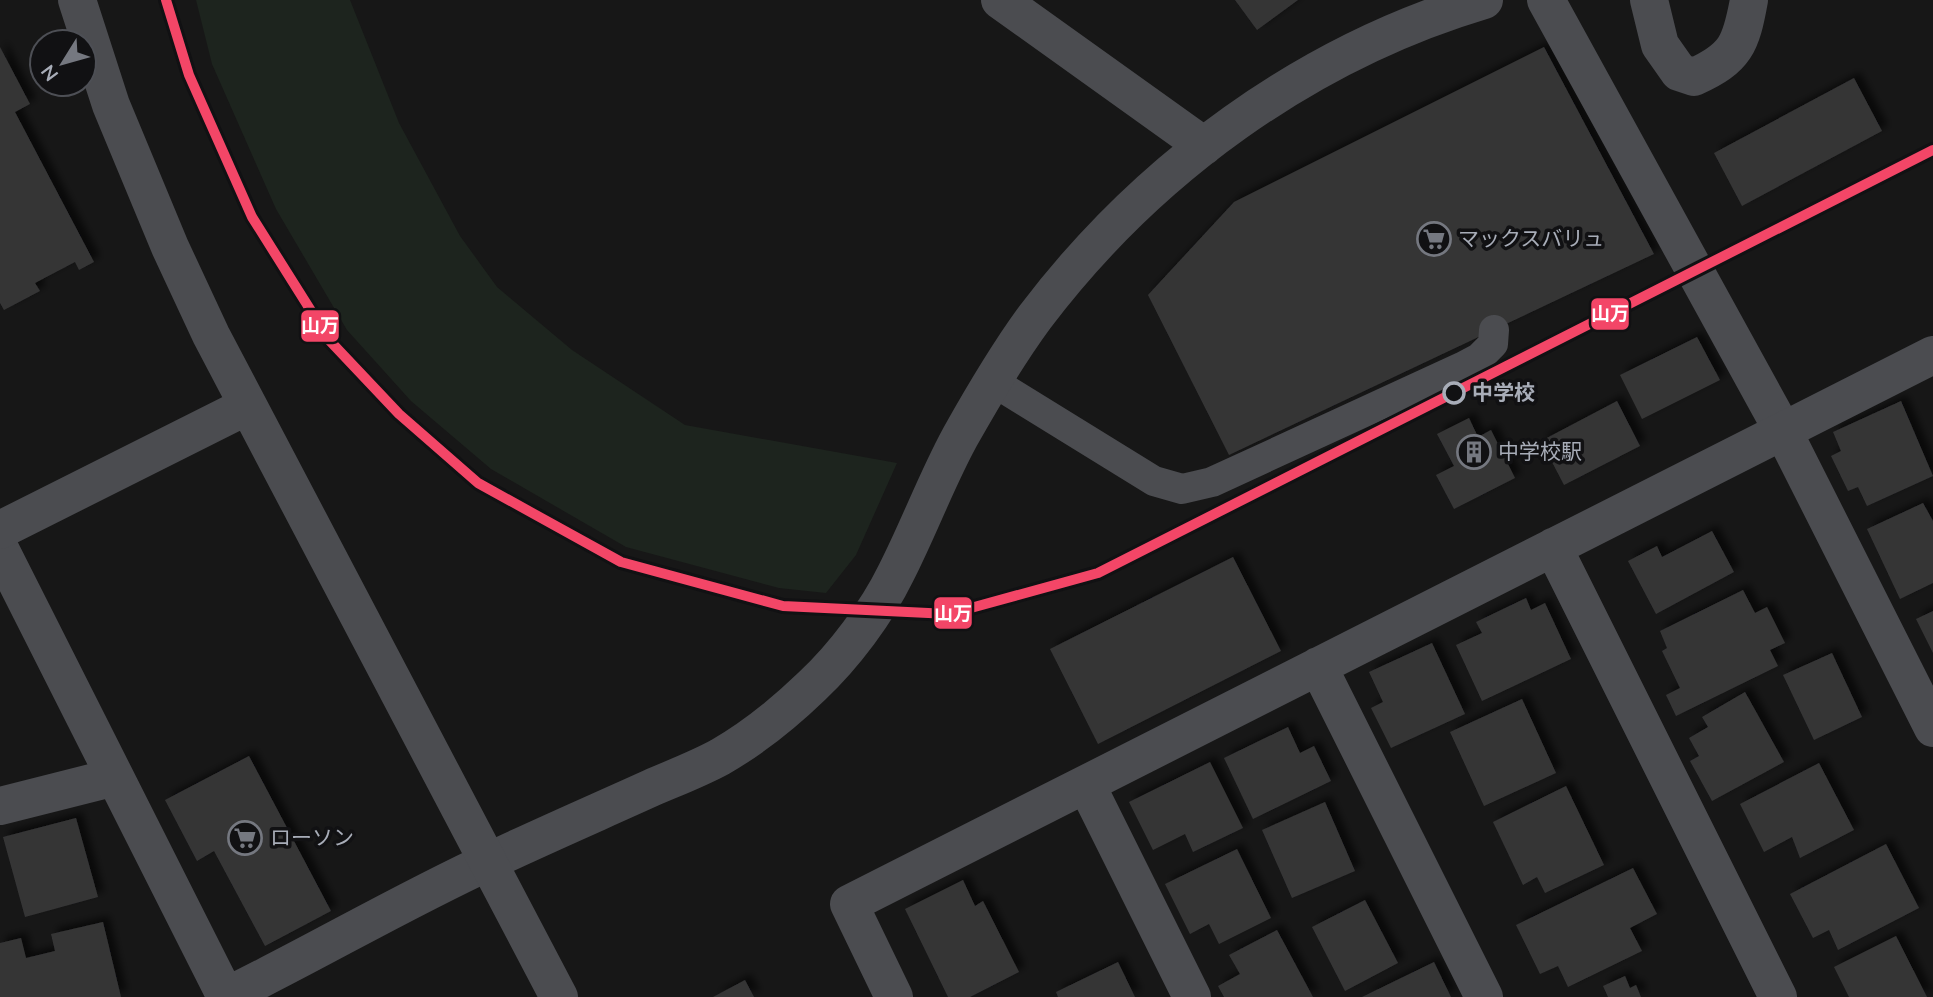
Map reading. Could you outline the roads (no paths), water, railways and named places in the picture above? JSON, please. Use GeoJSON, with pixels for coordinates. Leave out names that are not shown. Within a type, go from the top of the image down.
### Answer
{"type":"FeatureCollection","features":[{"type":"Feature","properties":{"kind":"street"},"geometry":{"type":"LineString","coordinates":[[77,0],[111,105],[165,236],[211,335],[559,997]]}},
{"type":"Feature","properties":{"kind":"street"},"geometry":{"type":"LineString","coordinates":[[1000,0],[1204,146]]}},
{"type":"Feature","properties":{"kind":"street"},"geometry":{"type":"LineString","coordinates":[[0,549],[225,997],[489,861],[718,758],[761,730],[814,685],[852,641],[894,577],[958,442],[992,381],[1034,318],[1082,260],[1140,201],[1204,146],[1280,92],[1359,48],[1448,11],[1483,0]]}},
{"type":"Feature","properties":{"kind":"street"},"geometry":{"type":"LineString","coordinates":[[1546,0],[1783,431],[1933,728]]}},
{"type":"Feature","properties":{"kind":"street"},"geometry":{"type":"LineString","coordinates":[[1649,0],[1660,45],[1679,72],[1694,77],[1714,68],[1732,53],[1743,31],[1749,0]]}},
{"type":"Feature","properties":{"kind":"street"},"geometry":{"type":"LineString","coordinates":[[894,997],[849,904],[1933,355]]}},
{"type":"Feature","properties":{"kind":"street"},"geometry":{"type":"LineString","coordinates":[[0,530],[247,406]]}},
{"type":"Feature","properties":{"kind":"street"},"geometry":{"type":"LineString","coordinates":[[1553,547],[1778,997]]}},
{"type":"Feature","properties":{"kind":"street"},"geometry":{"type":"LineString","coordinates":[[1318,666],[1484,997]]}},
{"type":"Feature","properties":{"kind":"street"},"geometry":{"type":"LineString","coordinates":[[0,806],[115,777]]}},
{"type":"Feature","properties":{"kind":"street"},"geometry":{"type":"LineString","coordinates":[[1086,784],[1192,997]]}},
{"type":"Feature","properties":{"kind":"lane"},"geometry":{"type":"LineString","coordinates":[[992,381],[1154,481],[1182,489],[1212,482],[1462,367],[1479,358],[1493,344],[1494,330]]}},
{"type":"Feature","properties":{"kind":"place","name":"マックスバリュ"},"geometry":{"type":"Point","coordinates":[1434,239]}},
{"type":"Feature","properties":{"kind":"place","name":"中学校"},"geometry":{"type":"Point","coordinates":[1454,393]}},
{"type":"Feature","properties":{"kind":"place","name":"中学校駅"},"geometry":{"type":"Point","coordinates":[1474,452]}},
{"type":"Feature","properties":{"kind":"place","name":"ローソン"},"geometry":{"type":"Point","coordinates":[245,838]}}]}
